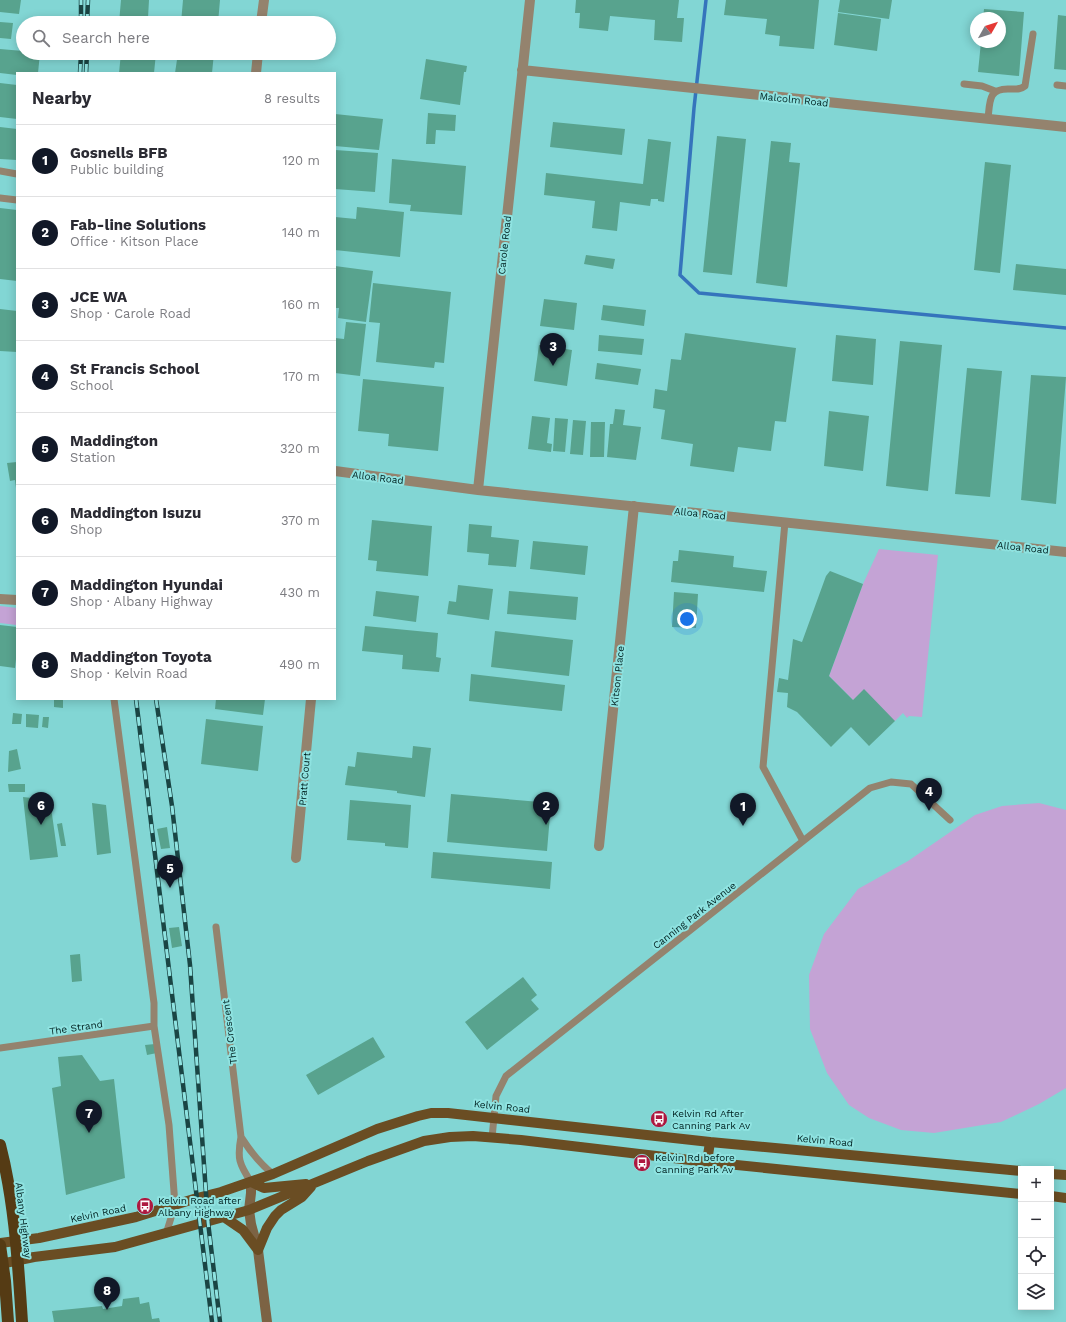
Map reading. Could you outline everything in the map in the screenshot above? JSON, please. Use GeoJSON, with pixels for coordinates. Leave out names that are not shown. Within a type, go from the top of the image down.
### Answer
{"type":"FeatureCollection","features":[{"type":"Feature","properties":{"kind":"highway","name":"Albany Highway"},"geometry":{"type":"LineString","coordinates":[[0,1145],[8,1183],[16,1241],[22,1322]]}},
{"type":"Feature","properties":{"kind":"highway"},"geometry":{"type":"LineString","coordinates":[[0,1244],[8,1322]]}},
{"type":"Feature","properties":{"kind":"main road","name":"Kelvin Road"},"geometry":{"type":"LineString","coordinates":[[0,1244],[59,1234],[136,1217],[221,1192],[273,1174],[377,1128],[404,1119],[431,1113],[448,1113],[710,1142],[1018,1171]]}},
{"type":"Feature","properties":{"kind":"main road"},"geometry":{"type":"LineString","coordinates":[[1,1264],[34,1257],[115,1247],[166,1234],[249,1210],[368,1160],[428,1140],[450,1137],[473,1136],[707,1162],[1018,1194]]}},
{"type":"Feature","properties":{"kind":"main road"},"geometry":{"type":"LineString","coordinates":[[707,1162],[710,1142]]}},
{"type":"Feature","properties":{"kind":"main road"},"geometry":{"type":"LineString","coordinates":[[1054,1174],[1066,1176]]}},
{"type":"Feature","properties":{"kind":"main road"},"geometry":{"type":"LineString","coordinates":[[267,1322],[258,1250],[249,1210],[251,1182],[264,1188],[315,1183]]}},
{"type":"Feature","properties":{"kind":"main road"},"geometry":{"type":"LineString","coordinates":[[258,1250],[267,1228],[275,1216],[281,1210],[302,1196],[315,1183]]}},
{"type":"Feature","properties":{"kind":"main road"},"geometry":{"type":"LineString","coordinates":[[1054,1196],[1066,1198]]}},
{"type":"Feature","properties":{"kind":"main road"},"geometry":{"type":"LineString","coordinates":[[224,1217],[243,1230],[258,1250]]}},
{"type":"Feature","properties":{"kind":"street"},"geometry":{"type":"LineString","coordinates":[[262,16],[264,0]]}},
{"type":"Feature","properties":{"kind":"street","name":"Carole Road"},"geometry":{"type":"LineString","coordinates":[[478,490],[530,0]]}},
{"type":"Feature","properties":{"kind":"street"},"geometry":{"type":"LineString","coordinates":[[256,72],[257,60]]}},
{"type":"Feature","properties":{"kind":"street","name":"Malcolm Road"},"geometry":{"type":"LineString","coordinates":[[522,70],[1066,127]]}},
{"type":"Feature","properties":{"kind":"street","name":"Alloa Road"},"geometry":{"type":"LineString","coordinates":[[336,471],[478,490],[1066,552]]}},
{"type":"Feature","properties":{"kind":"street","name":"Kitson Place"},"geometry":{"type":"LineString","coordinates":[[599,846],[634,506]]}},
{"type":"Feature","properties":{"kind":"street"},"geometry":{"type":"LineString","coordinates":[[0,599],[16,600]]}},
{"type":"Feature","properties":{"kind":"street","name":"Pratt Court"},"geometry":{"type":"LineString","coordinates":[[296,858],[311,700]]}},
{"type":"Feature","properties":{"kind":"lane"},"geometry":{"type":"LineString","coordinates":[[964,84],[982,86],[995,91],[1000,89],[1017,90],[1025,86],[1033,34]]}},
{"type":"Feature","properties":{"kind":"lane"},"geometry":{"type":"LineString","coordinates":[[1057,85],[1066,86]]}},
{"type":"Feature","properties":{"kind":"lane"},"geometry":{"type":"LineString","coordinates":[[988,119],[992,96],[995,91]]}},
{"type":"Feature","properties":{"kind":"lane"},"geometry":{"type":"LineString","coordinates":[[0,171],[16,174]]}},
{"type":"Feature","properties":{"kind":"lane"},"geometry":{"type":"LineString","coordinates":[[0,198],[16,200]]}},
{"type":"Feature","properties":{"kind":"lane"},"geometry":{"type":"LineString","coordinates":[[785,522],[763,767],[803,841]]}},
{"type":"Feature","properties":{"kind":"lane"},"geometry":{"type":"LineString","coordinates":[[114,700],[154,1003],[154,1026],[169,1125],[175,1205],[166,1234]]}},
{"type":"Feature","properties":{"kind":"lane","name":"Canning Park Avenue"},"geometry":{"type":"LineString","coordinates":[[492,1138],[496,1096],[506,1076],[870,788],[891,782],[911,784],[950,820]]}},
{"type":"Feature","properties":{"kind":"lane","name":"The Crescent"},"geometry":{"type":"LineString","coordinates":[[216,927],[241,1137],[238,1153],[242,1169],[251,1182]]}},
{"type":"Feature","properties":{"kind":"lane","name":"The Strand"},"geometry":{"type":"LineString","coordinates":[[0,1048],[154,1026]]}},
{"type":"Feature","properties":{"kind":"lane","name":"The Crescent"},"geometry":{"type":"LineString","coordinates":[[241,1137],[250,1152],[262,1166],[273,1174]]}},
{"type":"Feature","properties":{"kind":"shaded area"},"geometry":{"type":"Polygon","coordinates":[[[879,549],[938,555],[922,717],[909,716],[907,718],[903,713],[895,721],[853,700],[829,676],[863,584],[879,549]]]}},
{"type":"Feature","properties":{"kind":"shaded area"},"geometry":{"type":"Polygon","coordinates":[[[0,606],[16,608],[16,625],[0,623],[0,606]]]}},
{"type":"Feature","properties":{"kind":"shaded area"},"geometry":{"type":"Polygon","coordinates":[[[1039,803],[1066,810],[1066,1088],[1039,1104],[1001,1122],[934,1133],[901,1130],[869,1118],[849,1105],[827,1073],[810,1029],[809,975],[824,934],[858,889],[908,861],[975,815],[1002,806],[1039,803]]]}},
{"type":"Feature","properties":{"kind":"building"},"geometry":{"type":"Polygon","coordinates":[[[0,0],[21,0],[19,14],[0,12],[0,0]]]}},
{"type":"Feature","properties":{"kind":"building"},"geometry":{"type":"Polygon","coordinates":[[[121,0],[149,0],[148,16],[120,16],[121,0]]]}},
{"type":"Feature","properties":{"kind":"building"},"geometry":{"type":"Polygon","coordinates":[[[183,0],[220,0],[219,16],[182,16],[183,0]]]}},
{"type":"Feature","properties":{"kind":"building"},"geometry":{"type":"Polygon","coordinates":[[[576,0],[679,0],[677,18],[684,18],[682,42],[654,40],[655,20],[610,16],[608,31],[579,28],[580,13],[575,13],[576,0]]]}},
{"type":"Feature","properties":{"kind":"building"},"geometry":{"type":"Polygon","coordinates":[[[726,0],[819,0],[814,49],[779,46],[780,36],[765,34],[767,19],[724,15],[726,0]]]}},
{"type":"Feature","properties":{"kind":"building"},"geometry":{"type":"Polygon","coordinates":[[[840,0],[892,0],[889,19],[838,12],[840,0]]]}},
{"type":"Feature","properties":{"kind":"building"},"geometry":{"type":"Polygon","coordinates":[[[984,9],[1024,12],[1019,76],[978,72],[980,48],[1006,48],[1006,12],[984,12],[984,9]]]}},
{"type":"Feature","properties":{"kind":"building"},"geometry":{"type":"Polygon","coordinates":[[[838,13],[881,19],[877,51],[834,45],[838,13]]]}},
{"type":"Feature","properties":{"kind":"building"},"geometry":{"type":"Polygon","coordinates":[[[1058,15],[1066,16],[1066,70],[1054,69],[1058,15]]]}},
{"type":"Feature","properties":{"kind":"building"},"geometry":{"type":"Polygon","coordinates":[[[0,22],[13,23],[11,39],[0,38],[0,22]]]}},
{"type":"Feature","properties":{"kind":"building"},"geometry":{"type":"Polygon","coordinates":[[[0,49],[16,50],[16,60],[39,60],[38,72],[16,72],[16,75],[0,73],[0,49]]]}},
{"type":"Feature","properties":{"kind":"building"},"geometry":{"type":"Polygon","coordinates":[[[426,59],[467,66],[466,72],[464,72],[460,105],[420,99],[426,59]]]}},
{"type":"Feature","properties":{"kind":"building"},"geometry":{"type":"Polygon","coordinates":[[[120,60],[155,60],[154,72],[119,72],[120,60]]]}},
{"type":"Feature","properties":{"kind":"building"},"geometry":{"type":"Polygon","coordinates":[[[177,60],[213,60],[212,72],[175,72],[177,60]]]}},
{"type":"Feature","properties":{"kind":"building"},"geometry":{"type":"Polygon","coordinates":[[[0,83],[16,85],[16,119],[0,117],[0,83]]]}},
{"type":"Feature","properties":{"kind":"building"},"geometry":{"type":"Polygon","coordinates":[[[428,113],[456,115],[455,131],[436,130],[435,144],[426,144],[428,113]]]}},
{"type":"Feature","properties":{"kind":"building"},"geometry":{"type":"Polygon","coordinates":[[[336,114],[383,119],[379,150],[336,146],[336,114]]]}},
{"type":"Feature","properties":{"kind":"building"},"geometry":{"type":"Polygon","coordinates":[[[553,122],[625,129],[622,155],[550,147],[553,122]]]}},
{"type":"Feature","properties":{"kind":"building"},"geometry":{"type":"Polygon","coordinates":[[[0,127],[16,129],[16,160],[0,159],[0,127]]]}},
{"type":"Feature","properties":{"kind":"building"},"geometry":{"type":"Polygon","coordinates":[[[717,136],[746,139],[732,275],[703,272],[717,136]]]}},
{"type":"Feature","properties":{"kind":"building"},"geometry":{"type":"Polygon","coordinates":[[[648,139],[671,142],[664,202],[658,201],[658,199],[651,199],[650,206],[620,202],[617,231],[592,228],[595,201],[544,195],[546,173],[643,184],[648,139]]]}},
{"type":"Feature","properties":{"kind":"building"},"geometry":{"type":"Polygon","coordinates":[[[771,141],[791,143],[789,162],[800,163],[787,287],[756,283],[771,141]]]}},
{"type":"Feature","properties":{"kind":"building"},"geometry":{"type":"Polygon","coordinates":[[[336,150],[378,153],[375,192],[336,189],[336,150]]]}},
{"type":"Feature","properties":{"kind":"building"},"geometry":{"type":"Polygon","coordinates":[[[392,159],[466,166],[462,215],[410,211],[411,205],[389,203],[392,159]]]}},
{"type":"Feature","properties":{"kind":"building"},"geometry":{"type":"Polygon","coordinates":[[[985,162],[1011,165],[1000,273],[974,270],[985,162]]]}},
{"type":"Feature","properties":{"kind":"building"},"geometry":{"type":"Polygon","coordinates":[[[357,207],[404,212],[400,257],[336,250],[336,217],[356,219],[357,207]]]}},
{"type":"Feature","properties":{"kind":"building"},"geometry":{"type":"Polygon","coordinates":[[[0,208],[16,210],[16,281],[0,279],[0,208]]]}},
{"type":"Feature","properties":{"kind":"building"},"geometry":{"type":"Polygon","coordinates":[[[586,255],[615,259],[613,269],[584,264],[586,255]]]}},
{"type":"Feature","properties":{"kind":"building"},"geometry":{"type":"Polygon","coordinates":[[[1016,264],[1066,269],[1066,295],[1013,290],[1016,264]]]}},
{"type":"Feature","properties":{"kind":"building"},"geometry":{"type":"Polygon","coordinates":[[[336,266],[373,271],[366,322],[338,318],[339,308],[336,308],[336,266]]]}},
{"type":"Feature","properties":{"kind":"building"},"geometry":{"type":"Polygon","coordinates":[[[373,283],[451,292],[444,363],[435,362],[434,368],[376,362],[380,323],[369,322],[373,283]]]}},
{"type":"Feature","properties":{"kind":"building"},"geometry":{"type":"Polygon","coordinates":[[[544,299],[577,303],[574,330],[540,326],[544,299]]]}},
{"type":"Feature","properties":{"kind":"building"},"geometry":{"type":"Polygon","coordinates":[[[603,305],[646,310],[644,326],[601,320],[603,305]]]}},
{"type":"Feature","properties":{"kind":"building"},"geometry":{"type":"Polygon","coordinates":[[[0,309],[16,311],[16,352],[0,351],[0,309]]]}},
{"type":"Feature","properties":{"kind":"building"},"geometry":{"type":"Polygon","coordinates":[[[346,322],[366,324],[360,376],[336,373],[336,338],[344,339],[346,322]]]}},
{"type":"Feature","properties":{"kind":"building"},"geometry":{"type":"Polygon","coordinates":[[[685,333],[796,348],[786,422],[775,421],[771,451],[738,447],[734,472],[690,466],[693,444],[661,439],[665,410],[653,408],[655,389],[667,391],[671,359],[681,360],[685,333]]]}},
{"type":"Feature","properties":{"kind":"building"},"geometry":{"type":"Polygon","coordinates":[[[599,335],[644,339],[642,355],[598,351],[599,335]]]}},
{"type":"Feature","properties":{"kind":"building"},"geometry":{"type":"Polygon","coordinates":[[[836,335],[876,339],[873,385],[832,381],[836,335]]]}},
{"type":"Feature","properties":{"kind":"building"},"geometry":{"type":"Polygon","coordinates":[[[900,341],[942,345],[928,491],[886,486],[900,341]]]}},
{"type":"Feature","properties":{"kind":"building"},"geometry":{"type":"Polygon","coordinates":[[[539,345],[572,350],[567,386],[534,381],[539,345]]]}},
{"type":"Feature","properties":{"kind":"building"},"geometry":{"type":"Polygon","coordinates":[[[597,363],[641,369],[638,385],[595,379],[597,363]]]}},
{"type":"Feature","properties":{"kind":"building"},"geometry":{"type":"Polygon","coordinates":[[[967,368],[1002,371],[990,497],[955,494],[967,368]]]}},
{"type":"Feature","properties":{"kind":"building"},"geometry":{"type":"Polygon","coordinates":[[[1031,375],[1066,377],[1056,504],[1021,500],[1031,375]]]}},
{"type":"Feature","properties":{"kind":"building"},"geometry":{"type":"Polygon","coordinates":[[[363,379],[444,387],[438,451],[388,446],[389,434],[358,431],[363,379]]]}},
{"type":"Feature","properties":{"kind":"building"},"geometry":{"type":"Polygon","coordinates":[[[615,409],[625,410],[623,425],[641,427],[636,460],[607,457],[610,424],[613,424],[615,409]]]}},
{"type":"Feature","properties":{"kind":"building"},"geometry":{"type":"Polygon","coordinates":[[[829,411],[869,416],[863,471],[824,466],[829,411]]]}},
{"type":"Feature","properties":{"kind":"building"},"geometry":{"type":"Polygon","coordinates":[[[532,416],[550,418],[547,443],[552,444],[551,452],[528,449],[532,416]]]}},
{"type":"Feature","properties":{"kind":"building"},"geometry":{"type":"Polygon","coordinates":[[[555,418],[568,419],[565,452],[553,451],[555,418]]]}},
{"type":"Feature","properties":{"kind":"building"},"geometry":{"type":"Polygon","coordinates":[[[573,420],[586,421],[583,455],[570,454],[573,420]]]}},
{"type":"Feature","properties":{"kind":"building"},"geometry":{"type":"Polygon","coordinates":[[[591,422],[605,422],[604,457],[590,457],[591,422]]]}},
{"type":"Feature","properties":{"kind":"building"},"geometry":{"type":"Polygon","coordinates":[[[16,462],[16,488],[15,480],[10,481],[7,463],[16,462]]]}},
{"type":"Feature","properties":{"kind":"building"},"geometry":{"type":"Polygon","coordinates":[[[372,520],[432,526],[428,576],[376,571],[377,561],[368,560],[372,520]]]}},
{"type":"Feature","properties":{"kind":"building"},"geometry":{"type":"Polygon","coordinates":[[[469,524],[492,526],[491,537],[519,540],[516,567],[488,565],[489,554],[467,552],[469,524]]]}},
{"type":"Feature","properties":{"kind":"building"},"geometry":{"type":"Polygon","coordinates":[[[533,541],[588,546],[585,575],[530,569],[533,541]]]}},
{"type":"Feature","properties":{"kind":"building"},"geometry":{"type":"Polygon","coordinates":[[[679,550],[734,556],[733,567],[767,571],[764,592],[671,582],[673,561],[678,561],[679,550]]]}},
{"type":"Feature","properties":{"kind":"building"},"geometry":{"type":"Polygon","coordinates":[[[830,571],[863,584],[829,676],[853,700],[864,689],[895,721],[869,746],[851,727],[831,747],[797,712],[787,707],[788,693],[777,692],[779,678],[788,680],[793,639],[802,642],[826,576],[830,571]]]}},
{"type":"Feature","properties":{"kind":"building"},"geometry":{"type":"Polygon","coordinates":[[[458,585],[493,589],[489,620],[447,614],[449,601],[456,602],[458,585]]]}},
{"type":"Feature","properties":{"kind":"building"},"geometry":{"type":"Polygon","coordinates":[[[376,591],[419,596],[416,622],[373,616],[376,591]]]}},
{"type":"Feature","properties":{"kind":"building"},"geometry":{"type":"Polygon","coordinates":[[[509,591],[578,597],[576,620],[507,614],[509,591]]]}},
{"type":"Feature","properties":{"kind":"building"},"geometry":{"type":"Polygon","coordinates":[[[674,592],[698,594],[696,628],[672,627],[674,592]]]}},
{"type":"Feature","properties":{"kind":"building"},"geometry":{"type":"Polygon","coordinates":[[[0,625],[16,627],[15,668],[0,666],[0,625]]]}},
{"type":"Feature","properties":{"kind":"building"},"geometry":{"type":"Polygon","coordinates":[[[365,626],[438,633],[436,657],[441,658],[439,672],[402,669],[403,655],[362,651],[365,626]]]}},
{"type":"Feature","properties":{"kind":"building"},"geometry":{"type":"Polygon","coordinates":[[[495,631],[573,640],[569,676],[491,667],[495,631]]]}},
{"type":"Feature","properties":{"kind":"building"},"geometry":{"type":"Polygon","coordinates":[[[471,674],[565,685],[562,711],[469,701],[471,674]]]}},
{"type":"Feature","properties":{"kind":"building"},"geometry":{"type":"Polygon","coordinates":[[[54,700],[63,700],[63,708],[54,707],[54,700]]]}},
{"type":"Feature","properties":{"kind":"building"},"geometry":{"type":"Polygon","coordinates":[[[216,700],[265,700],[263,715],[215,709],[216,700]]]}},
{"type":"Feature","properties":{"kind":"building"},"geometry":{"type":"Polygon","coordinates":[[[13,713],[22,714],[21,724],[12,724],[13,713]]]}},
{"type":"Feature","properties":{"kind":"building"},"geometry":{"type":"Polygon","coordinates":[[[26,714],[39,715],[38,728],[26,727],[26,714]]]}},
{"type":"Feature","properties":{"kind":"building"},"geometry":{"type":"Polygon","coordinates":[[[43,717],[49,717],[48,728],[42,727],[43,717]]]}},
{"type":"Feature","properties":{"kind":"building"},"geometry":{"type":"Polygon","coordinates":[[[206,719],[263,726],[258,771],[201,764],[206,719]]]}},
{"type":"Feature","properties":{"kind":"building"},"geometry":{"type":"Polygon","coordinates":[[[413,746],[431,748],[425,797],[397,793],[397,791],[345,785],[348,766],[355,767],[357,752],[412,758],[413,746]]]}},
{"type":"Feature","properties":{"kind":"building"},"geometry":{"type":"Polygon","coordinates":[[[17,749],[21,769],[8,772],[9,751],[17,749]]]}},
{"type":"Feature","properties":{"kind":"building"},"geometry":{"type":"Polygon","coordinates":[[[8,784],[25,784],[25,792],[9,792],[8,784]]]}},
{"type":"Feature","properties":{"kind":"building"},"geometry":{"type":"Polygon","coordinates":[[[451,794],[551,803],[547,851],[447,842],[451,794]]]}},
{"type":"Feature","properties":{"kind":"building"},"geometry":{"type":"Polygon","coordinates":[[[23,797],[50,800],[58,857],[30,860],[23,797]]]}},
{"type":"Feature","properties":{"kind":"building"},"geometry":{"type":"Polygon","coordinates":[[[350,800],[411,805],[408,848],[385,846],[385,843],[347,840],[350,800]]]}},
{"type":"Feature","properties":{"kind":"building"},"geometry":{"type":"Polygon","coordinates":[[[92,803],[106,805],[111,853],[97,855],[92,803]]]}},
{"type":"Feature","properties":{"kind":"building"},"geometry":{"type":"Polygon","coordinates":[[[62,823],[66,846],[61,846],[57,824],[62,823]]]}},
{"type":"Feature","properties":{"kind":"building"},"geometry":{"type":"Polygon","coordinates":[[[167,827],[170,848],[161,849],[157,829],[167,827]]]}},
{"type":"Feature","properties":{"kind":"building"},"geometry":{"type":"Polygon","coordinates":[[[433,852],[552,862],[550,889],[431,878],[433,852]]]}},
{"type":"Feature","properties":{"kind":"building"},"geometry":{"type":"Polygon","coordinates":[[[179,927],[182,946],[172,948],[169,928],[179,927]]]}},
{"type":"Feature","properties":{"kind":"building"},"geometry":{"type":"Polygon","coordinates":[[[80,954],[82,981],[72,982],[70,955],[80,954]]]}},
{"type":"Feature","properties":{"kind":"building"},"geometry":{"type":"Polygon","coordinates":[[[523,977],[537,995],[531,1000],[539,1009],[487,1050],[465,1022],[523,977]]]}},
{"type":"Feature","properties":{"kind":"building"},"geometry":{"type":"Polygon","coordinates":[[[373,1037],[385,1057],[318,1095],[306,1075],[373,1037]]]}},
{"type":"Feature","properties":{"kind":"building"},"geometry":{"type":"Polygon","coordinates":[[[155,1044],[157,1053],[147,1055],[145,1045],[155,1044]]]}},
{"type":"Feature","properties":{"kind":"building"},"geometry":{"type":"Polygon","coordinates":[[[82,1055],[100,1081],[114,1079],[125,1178],[66,1195],[52,1088],[61,1086],[58,1057],[82,1055]]]}},
{"type":"Feature","properties":{"kind":"building"},"geometry":{"type":"Polygon","coordinates":[[[139,1297],[140,1304],[149,1302],[152,1319],[159,1318],[160,1322],[54,1322],[52,1311],[102,1306],[103,1309],[122,1306],[123,1299],[139,1297]]]}},
{"type":"Feature","properties":{"kind":"waterway"},"geometry":{"type":"LineString","coordinates":[[706,0],[694,108],[680,275],[699,293],[1066,328]]}},
{"type":"Feature","properties":{"kind":"railway"},"geometry":{"type":"LineString","coordinates":[[81,0],[81,16]]}},
{"type":"Feature","properties":{"kind":"railway"},"geometry":{"type":"LineString","coordinates":[[87,16],[88,0]]}},
{"type":"Feature","properties":{"kind":"railway"},"geometry":{"type":"LineString","coordinates":[[80,72],[81,60]]}},
{"type":"Feature","properties":{"kind":"railway"},"geometry":{"type":"LineString","coordinates":[[86,72],[87,60]]}},
{"type":"Feature","properties":{"kind":"railway"},"geometry":{"type":"LineString","coordinates":[[136,700],[212,1322]]}},
{"type":"Feature","properties":{"kind":"railway"},"geometry":{"type":"LineString","coordinates":[[156,700],[172,806],[190,965],[208,1222],[220,1322]]}},
{"type":"Feature","properties":{"kind":"place","name":"JCE WA"},"geometry":{"type":"Point","coordinates":[553,366]}},
{"type":"Feature","properties":{"kind":"place","name":"St Francis School"},"geometry":{"type":"Point","coordinates":[929,811]}},
{"type":"Feature","properties":{"kind":"place","name":"Maddington Isuzu"},"geometry":{"type":"Point","coordinates":[41,825]}},
{"type":"Feature","properties":{"kind":"place","name":"Fab-line Solutions"},"geometry":{"type":"Point","coordinates":[546,825]}},
{"type":"Feature","properties":{"kind":"place","name":"Gosnells BFB"},"geometry":{"type":"Point","coordinates":[743,826]}},
{"type":"Feature","properties":{"kind":"place","name":"Maddington"},"geometry":{"type":"Point","coordinates":[170,888]}},
{"type":"Feature","properties":{"kind":"place","name":"Kelvin Rd After Canning Park Av"},"geometry":{"type":"Point","coordinates":[659,1119]}},
{"type":"Feature","properties":{"kind":"place","name":"Maddington Hyundai"},"geometry":{"type":"Point","coordinates":[89,1133]}},
{"type":"Feature","properties":{"kind":"place","name":"Kelvin Rd before Canning Park Av"},"geometry":{"type":"Point","coordinates":[642,1163]}},
{"type":"Feature","properties":{"kind":"place","name":"Kelvin Road after Albany Highway"},"geometry":{"type":"Point","coordinates":[145,1206]}},
{"type":"Feature","properties":{"kind":"place","name":"Maddington Toyota"},"geometry":{"type":"Point","coordinates":[107,1310]}}]}
